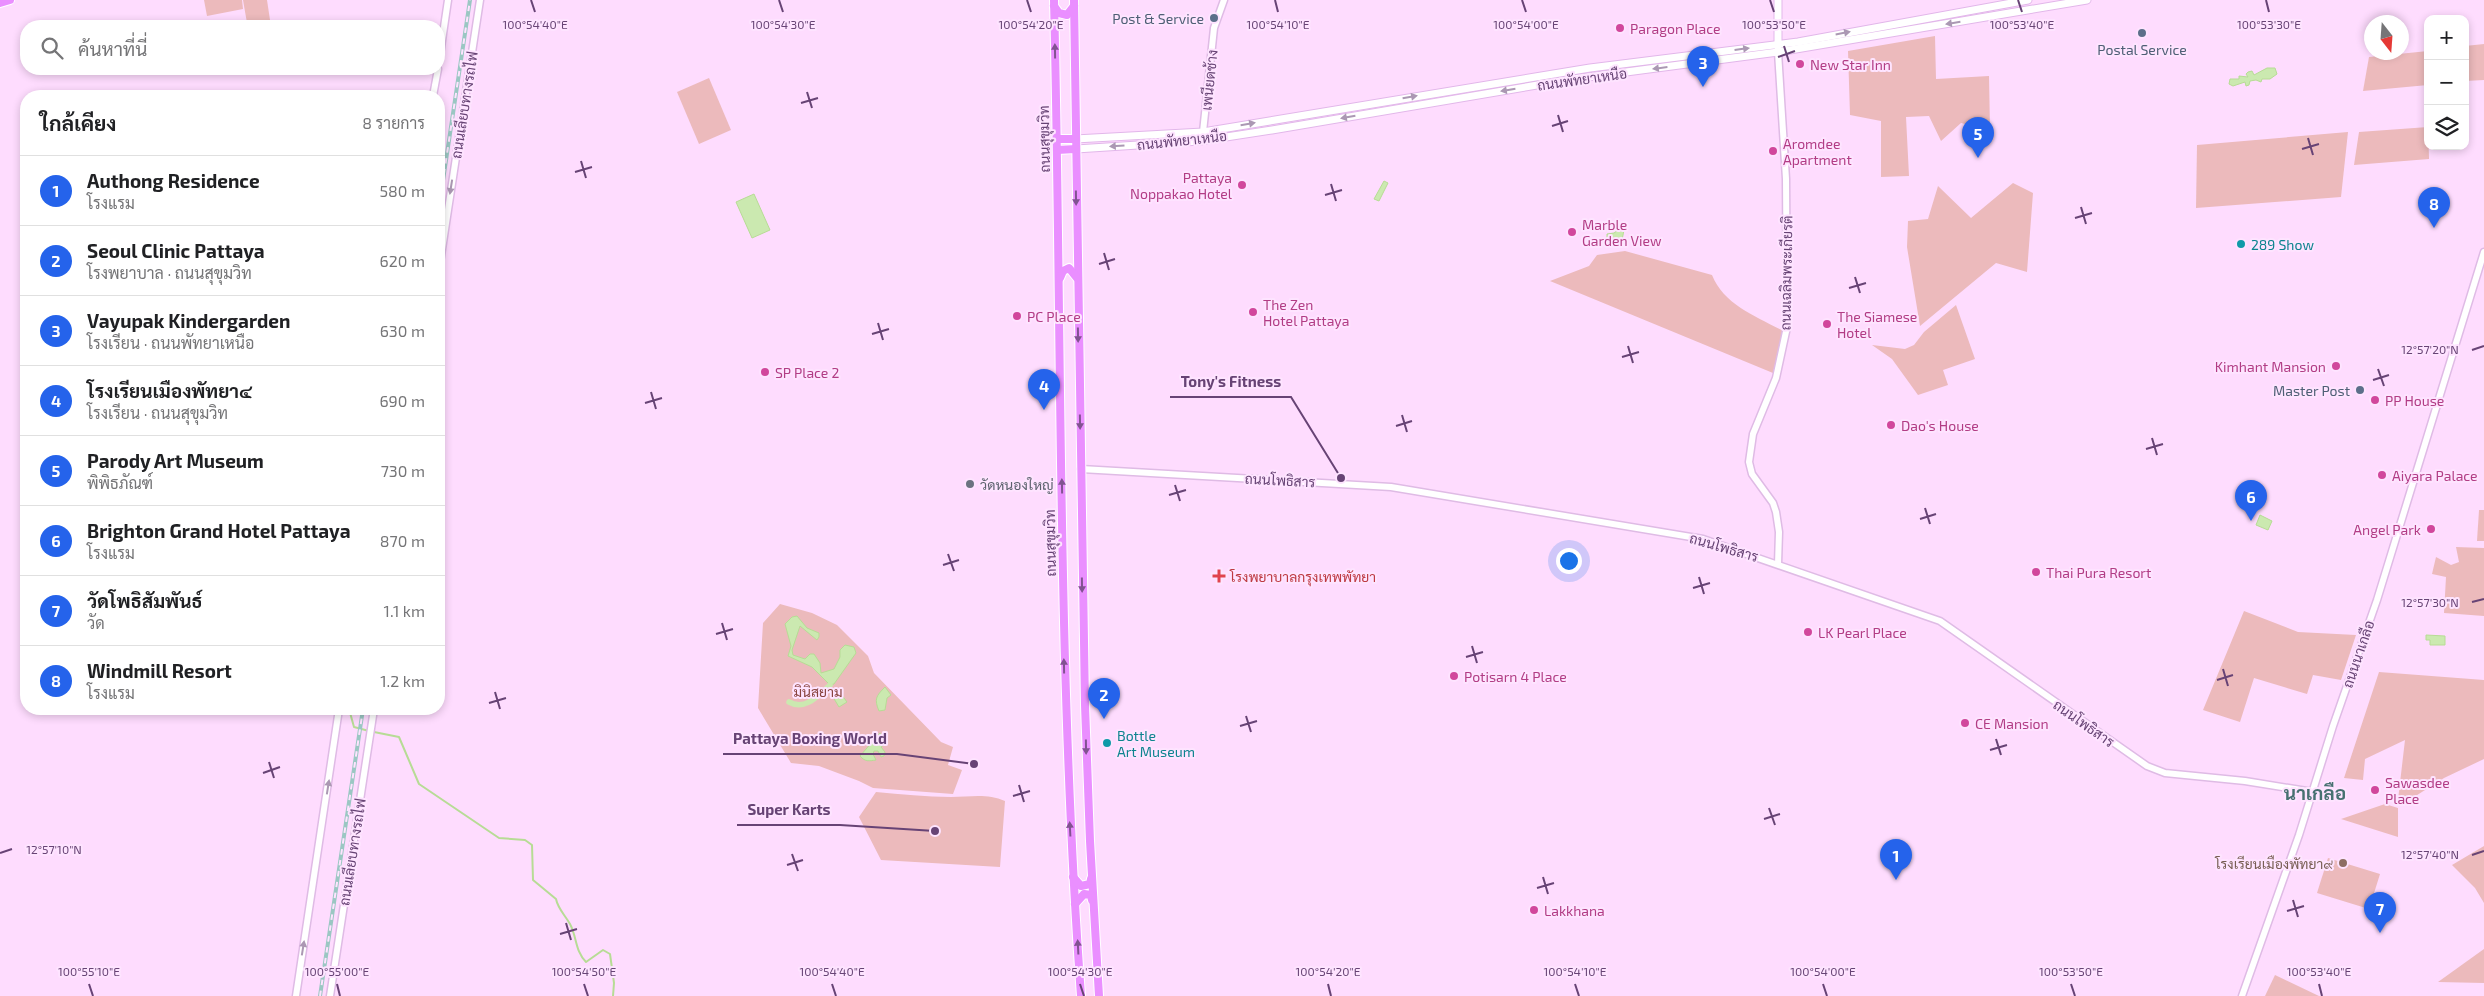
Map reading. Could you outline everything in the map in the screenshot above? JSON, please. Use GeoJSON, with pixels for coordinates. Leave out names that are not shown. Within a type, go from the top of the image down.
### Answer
{"type":"FeatureCollection","features":[{"type":"Feature","properties":{"kind":"highway"},"geometry":{"type":"LineString","coordinates":[[0,3],[10,0]]}},
{"type":"Feature","properties":{"kind":"highway"},"geometry":{"type":"LineString","coordinates":[[1054,3],[1059,13],[1067,14],[1074,3]]}},
{"type":"Feature","properties":{"kind":"highway","name":"ถนนสุขุมวิท"},"geometry":{"type":"LineString","coordinates":[[1054,3],[1064,675],[1073,877],[1081,996]]}},
{"type":"Feature","properties":{"kind":"highway"},"geometry":{"type":"LineString","coordinates":[[1074,3],[1086,741],[1099,996]]}},
{"type":"Feature","properties":{"kind":"highway"},"geometry":{"type":"LineString","coordinates":[[1057,139],[1075,139]]}},
{"type":"Feature","properties":{"kind":"highway"},"geometry":{"type":"LineString","coordinates":[[1057,150],[1076,149]]}},
{"type":"Feature","properties":{"kind":"highway"},"geometry":{"type":"LineString","coordinates":[[1059,280],[1063,271],[1069,268],[1078,279]]}},
{"type":"Feature","properties":{"kind":"highway"},"geometry":{"type":"LineString","coordinates":[[1073,877],[1081,886],[1085,887],[1090,884],[1092,877]]}},
{"type":"Feature","properties":{"kind":"highway"},"geometry":{"type":"LineString","coordinates":[[1075,904],[1084,894],[1090,895],[1094,902]]}},
{"type":"Feature","properties":{"kind":"main road","name":"ถนนเฉลิมพระเกียรติ"},"geometry":{"type":"LineString","coordinates":[[1778,0],[1778,49]]}},
{"type":"Feature","properties":{"kind":"main road","name":"ถนนพัทยาเหนือ"},"geometry":{"type":"LineString","coordinates":[[1075,139],[1203,132],[1580,69],[1778,49],[2028,0]]}},
{"type":"Feature","properties":{"kind":"main road","name":"ถนนพัทยาเหนือ"},"geometry":{"type":"LineString","coordinates":[[1076,149],[1200,141],[1573,79],[2087,0]]}},
{"type":"Feature","properties":{"kind":"street"},"geometry":{"type":"LineString","coordinates":[[445,20],[448,0]]}},
{"type":"Feature","properties":{"kind":"street","name":"ถนนเลียบทางรถไฟ"},"geometry":{"type":"LineString","coordinates":[[445,230],[480,0]]}},
{"type":"Feature","properties":{"kind":"street","name":"เพนียดช้าง"},"geometry":{"type":"LineString","coordinates":[[1203,132],[1214,28],[1224,0]]}},
{"type":"Feature","properties":{"kind":"street","name":"ถนนเฉลิมพระเกียรติ"},"geometry":{"type":"LineString","coordinates":[[1778,49],[1786,186],[1787,327],[1776,378],[1753,434],[1749,462],[1752,474],[1773,503],[1776,512],[1780,540],[1778,564]]}},
{"type":"Feature","properties":{"kind":"street"},"geometry":{"type":"LineString","coordinates":[[434,90],[437,75]]}},
{"type":"Feature","properties":{"kind":"street","name":"ถนนนาเกลือ"},"geometry":{"type":"LineString","coordinates":[[2242,996],[2313,792],[2397,537],[2412,480],[2484,252]]}},
{"type":"Feature","properties":{"kind":"street","name":"ถนนโพธิสาร"},"geometry":{"type":"LineString","coordinates":[[1081,469],[1391,486],[1700,538],[1940,621],[2147,766],[2165,773],[2246,781],[2313,792]]}},
{"type":"Feature","properties":{"kind":"street"},"geometry":{"type":"LineString","coordinates":[[296,996],[339,715]]}},
{"type":"Feature","properties":{"kind":"street","name":"ถนนเลียบทางรถไฟ"},"geometry":{"type":"LineString","coordinates":[[330,996],[373,715]]}},
{"type":"Feature","properties":{"kind":"green space"},"geometry":{"type":"Polygon","coordinates":[[[204,0],[242,0],[243,9],[207,16],[204,0]]]}},
{"type":"Feature","properties":{"kind":"green space"},"geometry":{"type":"Polygon","coordinates":[[[243,0],[267,0],[270,20],[246,20],[243,0]]]}},
{"type":"Feature","properties":{"kind":"green space"},"geometry":{"type":"Polygon","coordinates":[[[1935,36],[1936,79],[1989,76],[1990,130],[1961,123],[1941,141],[1929,116],[1906,117],[1909,176],[1881,177],[1881,121],[1850,115],[1848,51],[1935,36]]]}},
{"type":"Feature","properties":{"kind":"green space"},"geometry":{"type":"Polygon","coordinates":[[[2484,44],[2484,80],[2469,81],[2469,46],[2484,44]]]}},
{"type":"Feature","properties":{"kind":"green space"},"geometry":{"type":"Polygon","coordinates":[[[2424,51],[2424,85],[2363,91],[2368,60],[2409,60],[2409,53],[2424,51]]]}},
{"type":"Feature","properties":{"kind":"green space"},"geometry":{"type":"Polygon","coordinates":[[[709,78],[731,130],[699,144],[677,92],[709,78]]]}},
{"type":"Feature","properties":{"kind":"green space"},"geometry":{"type":"Polygon","coordinates":[[[2424,127],[2424,150],[2429,150],[2429,159],[2354,165],[2359,132],[2424,127]]]}},
{"type":"Feature","properties":{"kind":"green space"},"geometry":{"type":"Polygon","coordinates":[[[2348,132],[2341,197],[2196,208],[2197,145],[2348,132]]]}},
{"type":"Feature","properties":{"kind":"green space"},"geometry":{"type":"Polygon","coordinates":[[[2013,183],[2033,193],[2027,272],[1996,263],[1920,326],[1907,247],[1908,221],[1928,219],[1938,186],[1971,218],[2013,183]]]}},
{"type":"Feature","properties":{"kind":"green space"},"geometry":{"type":"Polygon","coordinates":[[[1625,251],[1712,275],[1724,294],[1733,302],[1752,315],[1783,331],[1773,373],[1550,281],[1589,266],[1597,255],[1625,251]]]}},
{"type":"Feature","properties":{"kind":"green space"},"geometry":{"type":"Polygon","coordinates":[[[1956,305],[1975,359],[1943,370],[1948,385],[1918,395],[1892,359],[1872,345],[1905,349],[1914,345],[1924,332],[1956,305]]]}},
{"type":"Feature","properties":{"kind":"green space"},"geometry":{"type":"Polygon","coordinates":[[[2479,510],[2484,510],[2484,541],[2477,541],[2479,510]]]}},
{"type":"Feature","properties":{"kind":"green space"},"geometry":{"type":"Polygon","coordinates":[[[2456,547],[2484,548],[2484,616],[2444,613],[2446,577],[2432,574],[2436,557],[2451,565],[2459,562],[2456,547]]]}},
{"type":"Feature","properties":{"kind":"green space","name":"มินิสยาม"},"geometry":{"type":"Polygon","coordinates":[[[780,604],[812,613],[837,625],[868,656],[874,673],[941,742],[953,747],[948,765],[962,770],[953,794],[873,788],[819,766],[791,763],[758,708],[763,623],[780,604]]]}},
{"type":"Feature","properties":{"kind":"green space"},"geometry":{"type":"Polygon","coordinates":[[[2244,611],[2298,632],[2356,635],[2341,680],[2313,675],[2307,694],[2254,678],[2240,722],[2203,710],[2244,611]]]}},
{"type":"Feature","properties":{"kind":"green space"},"geometry":{"type":"Polygon","coordinates":[[[2379,672],[2484,680],[2484,759],[2444,778],[2414,797],[2398,800],[2405,740],[2365,759],[2363,780],[2344,778],[2379,672]]]}},
{"type":"Feature","properties":{"kind":"green space"},"geometry":{"type":"Polygon","coordinates":[[[876,792],[942,797],[985,796],[1005,801],[1000,867],[881,860],[859,817],[876,792]]]}},
{"type":"Feature","properties":{"kind":"green space"},"geometry":{"type":"Polygon","coordinates":[[[2385,804],[2398,808],[2398,837],[2341,819],[2385,804]]]}},
{"type":"Feature","properties":{"kind":"green space"},"geometry":{"type":"Polygon","coordinates":[[[2484,846],[2484,903],[2475,888],[2452,865],[2484,846]]]}},
{"type":"Feature","properties":{"kind":"green space"},"geometry":{"type":"Polygon","coordinates":[[[2328,858],[2380,874],[2369,909],[2317,893],[2328,858]]]}},
{"type":"Feature","properties":{"kind":"green space"},"geometry":{"type":"Polygon","coordinates":[[[2484,949],[2484,983],[2438,982],[2484,949]]]}},
{"type":"Feature","properties":{"kind":"green space"},"geometry":{"type":"Polygon","coordinates":[[[2275,975],[2319,996],[2265,996],[2275,975]]]}},
{"type":"Feature","properties":{"kind":"shaded area"},"geometry":{"type":"Polygon","coordinates":[[[2267,68],[2275,68],[2277,74],[2270,79],[2262,79],[2261,82],[2256,80],[2250,81],[2249,85],[2246,86],[2245,82],[2233,86],[2229,84],[2230,79],[2239,79],[2239,76],[2248,77],[2246,74],[2248,72],[2252,71],[2254,75],[2267,68]]]}},
{"type":"Feature","properties":{"kind":"shaded area"},"geometry":{"type":"Polygon","coordinates":[[[1384,181],[1388,183],[1379,201],[1374,199],[1384,181]]]}},
{"type":"Feature","properties":{"kind":"shaded area"},"geometry":{"type":"Polygon","coordinates":[[[754,194],[770,230],[752,238],[736,202],[754,194]]]}},
{"type":"Feature","properties":{"kind":"shaded area"},"geometry":{"type":"Polygon","coordinates":[[[1621,228],[1624,230],[1622,240],[1610,242],[1607,239],[1607,234],[1614,233],[1621,228]]]}},
{"type":"Feature","properties":{"kind":"shaded area"},"geometry":{"type":"Polygon","coordinates":[[[2260,515],[2272,521],[2268,530],[2256,525],[2260,515]]]}},
{"type":"Feature","properties":{"kind":"shaded area"},"geometry":{"type":"Polygon","coordinates":[[[797,616],[807,628],[819,633],[819,637],[817,640],[800,626],[792,650],[793,655],[805,659],[810,654],[814,654],[820,663],[821,673],[834,669],[840,657],[840,650],[845,645],[854,647],[856,653],[834,684],[830,685],[812,667],[788,656],[791,646],[785,624],[792,617],[797,616]]]}},
{"type":"Feature","properties":{"kind":"shaded area"},"geometry":{"type":"Polygon","coordinates":[[[2426,635],[2445,636],[2445,645],[2430,645],[2430,640],[2426,640],[2426,635]]]}},
{"type":"Feature","properties":{"kind":"shaded area"},"geometry":{"type":"Polygon","coordinates":[[[885,687],[891,695],[887,698],[885,710],[879,711],[877,698],[885,687]]]}},
{"type":"Feature","properties":{"kind":"shaded area"},"geometry":{"type":"Polygon","coordinates":[[[841,694],[847,702],[839,707],[833,697],[841,694]]]}},
{"type":"Feature","properties":{"kind":"shaded area"},"geometry":{"type":"Polygon","coordinates":[[[880,733],[886,743],[881,747],[885,752],[884,756],[881,757],[878,751],[874,751],[873,754],[876,760],[865,760],[860,756],[880,733]]]}},
{"type":"Feature","properties":{"kind":"waterway"},"geometry":{"type":"LineString","coordinates":[[789,702],[800,705],[811,701],[830,685]]}},
{"type":"Feature","properties":{"kind":"waterway"},"geometry":{"type":"LineString","coordinates":[[351,715],[354,727],[369,731]]}},
{"type":"Feature","properties":{"kind":"waterway"},"geometry":{"type":"LineString","coordinates":[[374,732],[399,737],[419,784],[499,838],[525,840],[532,845],[533,880],[556,899],[572,929],[582,958],[586,962],[603,950],[610,954],[614,983],[613,996]]}},
{"type":"Feature","properties":{"kind":"railway"},"geometry":{"type":"LineString","coordinates":[[445,167],[470,0]]}},
{"type":"Feature","properties":{"kind":"railway"},"geometry":{"type":"LineString","coordinates":[[320,996],[362,715]]}},
{"type":"Feature","properties":{"kind":"place","name":"Post & Service"},"geometry":{"type":"Point","coordinates":[1214,18]}},
{"type":"Feature","properties":{"kind":"place","name":"Paragon Place"},"geometry":{"type":"Point","coordinates":[1620,28]}},
{"type":"Feature","properties":{"kind":"place","name":"Postal Service"},"geometry":{"type":"Point","coordinates":[2142,33]}},
{"type":"Feature","properties":{"kind":"place","name":"New Star Inn"},"geometry":{"type":"Point","coordinates":[1800,64]}},
{"type":"Feature","properties":{"kind":"place","name":"Vayupak Kindergarden"},"geometry":{"type":"Point","coordinates":[1703,87]}},
{"type":"Feature","properties":{"kind":"place","name":"Aromdee Apartment"},"geometry":{"type":"Point","coordinates":[1773,151]}},
{"type":"Feature","properties":{"kind":"place","name":"Parody Art Museum"},"geometry":{"type":"Point","coordinates":[1978,158]}},
{"type":"Feature","properties":{"kind":"place","name":"Pattaya Noppakao Hotel"},"geometry":{"type":"Point","coordinates":[1242,185]}},
{"type":"Feature","properties":{"kind":"place","name":"Windmill Resort"},"geometry":{"type":"Point","coordinates":[2434,228]}},
{"type":"Feature","properties":{"kind":"place","name":"Marble Garden View"},"geometry":{"type":"Point","coordinates":[1572,232]}},
{"type":"Feature","properties":{"kind":"place","name":"289 Show"},"geometry":{"type":"Point","coordinates":[2241,244]}},
{"type":"Feature","properties":{"kind":"place","name":"The Zen Hotel Pattaya"},"geometry":{"type":"Point","coordinates":[1253,312]}},
{"type":"Feature","properties":{"kind":"place","name":"PC Place"},"geometry":{"type":"Point","coordinates":[1017,316]}},
{"type":"Feature","properties":{"kind":"place","name":"The Siamese Hotel"},"geometry":{"type":"Point","coordinates":[1827,324]}},
{"type":"Feature","properties":{"kind":"place","name":"Kimhant Mansion"},"geometry":{"type":"Point","coordinates":[2336,366]}},
{"type":"Feature","properties":{"kind":"place","name":"SP Place 2"},"geometry":{"type":"Point","coordinates":[765,372]}},
{"type":"Feature","properties":{"kind":"place","name":"Master Post"},"geometry":{"type":"Point","coordinates":[2360,390]}},
{"type":"Feature","properties":{"kind":"place","name":"PP House"},"geometry":{"type":"Point","coordinates":[2375,400]}},
{"type":"Feature","properties":{"kind":"place","name":"โรงเรียนเมืองพัทยา๔"},"geometry":{"type":"Point","coordinates":[1044,410]}},
{"type":"Feature","properties":{"kind":"place","name":"Dao's House"},"geometry":{"type":"Point","coordinates":[1891,425]}},
{"type":"Feature","properties":{"kind":"place","name":"Aiyara Palace"},"geometry":{"type":"Point","coordinates":[2382,475]}},
{"type":"Feature","properties":{"kind":"place","name":"Tony's Fitness"},"geometry":{"type":"Point","coordinates":[1341,478]}},
{"type":"Feature","properties":{"kind":"place","name":"วัดหนองใหญ่"},"geometry":{"type":"Point","coordinates":[970,484]}},
{"type":"Feature","properties":{"kind":"place","name":"Brighton Grand Hotel Pattaya"},"geometry":{"type":"Point","coordinates":[2251,521]}},
{"type":"Feature","properties":{"kind":"place","name":"Angel Park"},"geometry":{"type":"Point","coordinates":[2431,529]}},
{"type":"Feature","properties":{"kind":"place","name":"Thai Pura Resort"},"geometry":{"type":"Point","coordinates":[2036,572]}},
{"type":"Feature","properties":{"kind":"place","name":"โรงพยาบาลกรุงเทพพัทยา"},"geometry":{"type":"Point","coordinates":[1219,576]}},
{"type":"Feature","properties":{"kind":"place","name":"LK Pearl Place"},"geometry":{"type":"Point","coordinates":[1808,632]}},
{"type":"Feature","properties":{"kind":"place","name":"Potisarn 4 Place"},"geometry":{"type":"Point","coordinates":[1454,676]}},
{"type":"Feature","properties":{"kind":"place","name":"Seoul Clinic Pattaya"},"geometry":{"type":"Point","coordinates":[1104,719]}},
{"type":"Feature","properties":{"kind":"place","name":"CE Mansion"},"geometry":{"type":"Point","coordinates":[1965,723]}},
{"type":"Feature","properties":{"kind":"place","name":"Bottle Art Museum"},"geometry":{"type":"Point","coordinates":[1107,743]}},
{"type":"Feature","properties":{"kind":"place","name":"Pattaya Boxing World"},"geometry":{"type":"Point","coordinates":[974,764]}},
{"type":"Feature","properties":{"kind":"place","name":"Sawasdee Place"},"geometry":{"type":"Point","coordinates":[2375,790]}},
{"type":"Feature","properties":{"kind":"place","name":"Super Karts"},"geometry":{"type":"Point","coordinates":[935,831]}},
{"type":"Feature","properties":{"kind":"place","name":"โรงเรียนเมืองพัทยา๙"},"geometry":{"type":"Point","coordinates":[2343,863]}},
{"type":"Feature","properties":{"kind":"place","name":"Authong Residence"},"geometry":{"type":"Point","coordinates":[1896,880]}},
{"type":"Feature","properties":{"kind":"place","name":"Lakkhana"},"geometry":{"type":"Point","coordinates":[1534,910]}},
{"type":"Feature","properties":{"kind":"place","name":"วัดโพธิสัมพันธ์"},"geometry":{"type":"Point","coordinates":[2380,933]}},
{"type":"Feature","properties":{"kind":"district","name":"นาเกลือ"},"geometry":{"type":"Point","coordinates":[2315,792]}}]}
